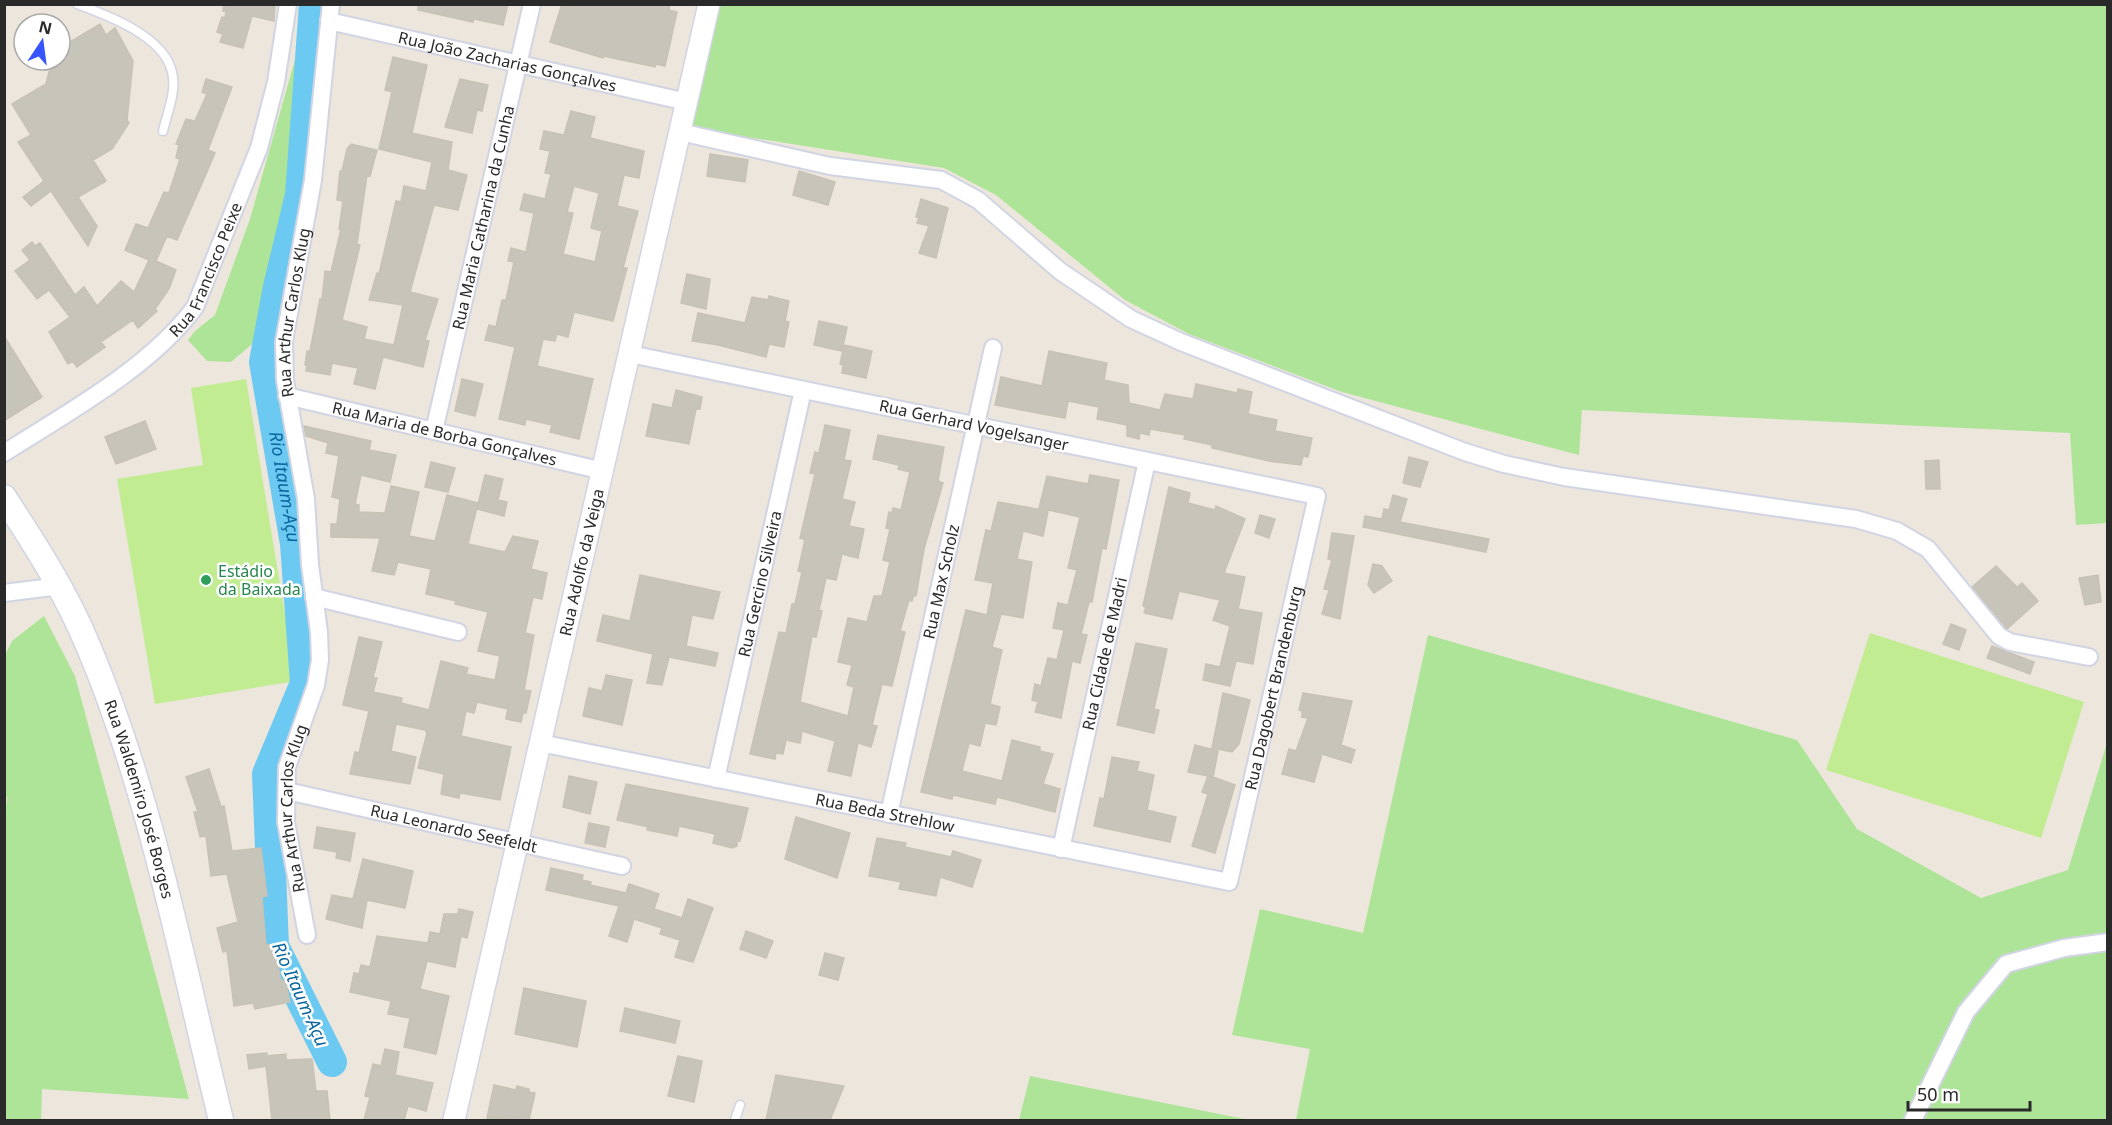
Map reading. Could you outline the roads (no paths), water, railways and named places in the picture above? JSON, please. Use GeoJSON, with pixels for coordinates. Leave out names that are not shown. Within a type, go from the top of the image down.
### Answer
{"type":"FeatureCollection","features":[{"type":"Feature","properties":{"kind":"main road","name":"Rua Waldemiro José Borges"},"geometry":{"type":"LineString","coordinates":[[4,497],[60,586],[89,646],[121,733],[156,855],[221,1120]]}},
{"type":"Feature","properties":{"kind":"street","name":"Rua Francisco Peixe"},"geometry":{"type":"LineString","coordinates":[[4,453],[139,363],[180,327],[195,307],[259,148],[276,82],[288,4]]}},
{"type":"Feature","properties":{"kind":"street","name":"Rua Maria Catharina da Cunha"},"geometry":{"type":"LineString","coordinates":[[434,431],[532,4]]}},
{"type":"Feature","properties":{"kind":"street","name":"Rua Adolfo da Veiga"},"geometry":{"type":"LineString","coordinates":[[454,1120],[709,4]]}},
{"type":"Feature","properties":{"kind":"street","name":"Rua João Zacharias Gonçalves"},"geometry":{"type":"LineString","coordinates":[[330,13],[518,64],[687,102]]}},
{"type":"Feature","properties":{"kind":"street","name":"Rua Arthur Carlos Klug"},"geometry":{"type":"LineString","coordinates":[[307,935],[286,822],[287,767],[316,685],[320,660],[306,499],[287,396],[284,364],[286,323],[313,180],[330,13]]}},
{"type":"Feature","properties":{"kind":"street"},"geometry":{"type":"LineString","coordinates":[[680,132],[830,166],[941,180],[978,200],[1060,271],[1131,319],[1181,342],[1465,452],[1504,464],[1564,477],[1856,519],[1897,531],[1928,549],[1999,636],[2010,642],[2089,657]]}},
{"type":"Feature","properties":{"kind":"street","name":"Rua Max Scholz"},"geometry":{"type":"LineString","coordinates":[[889,814],[993,348]]}},
{"type":"Feature","properties":{"kind":"street","name":"Rua Gerhard Vogelsanger"},"geometry":{"type":"LineString","coordinates":[[630,354],[1317,496]]}},
{"type":"Feature","properties":{"kind":"street","name":"Rua Gercino Silveira"},"geometry":{"type":"LineString","coordinates":[[717,779],[803,390]]}},
{"type":"Feature","properties":{"kind":"street","name":"Rua Maria de Borba Gonçalves"},"geometry":{"type":"LineString","coordinates":[[287,396],[603,471]]}},
{"type":"Feature","properties":{"kind":"street","name":"Rua Cidade de Madri"},"geometry":{"type":"LineString","coordinates":[[1061,849],[1147,461]]}},
{"type":"Feature","properties":{"kind":"street","name":"Rua Dagobert Brandenburg"},"geometry":{"type":"LineString","coordinates":[[1229,882],[1317,496]]}},
{"type":"Feature","properties":{"kind":"street"},"geometry":{"type":"LineString","coordinates":[[4,592],[60,586]]}},
{"type":"Feature","properties":{"kind":"street"},"geometry":{"type":"LineString","coordinates":[[314,597],[458,632]]}},
{"type":"Feature","properties":{"kind":"street","name":"Rua Beda Strehlow"},"geometry":{"type":"LineString","coordinates":[[540,743],[1229,882]]}},
{"type":"Feature","properties":{"kind":"street","name":"Rua Leonardo Seefeldt"},"geometry":{"type":"LineString","coordinates":[[286,791],[622,866]]}},
{"type":"Feature","properties":{"kind":"street"},"geometry":{"type":"LineString","coordinates":[[1913,1120],[1966,1011],[2006,964],[2064,948],[2108,942]]}},
{"type":"Feature","properties":{"kind":"lane"},"geometry":{"type":"LineString","coordinates":[[77,4],[120,20],[158,48],[172,71],[172,95],[162,131]]}},
{"type":"Feature","properties":{"kind":"lane"},"geometry":{"type":"LineString","coordinates":[[735,1120],[740,1105]]}},
{"type":"Feature","properties":{"kind":"waterway","name":"Rio Itaum-Açu"},"geometry":{"type":"LineString","coordinates":[[314,4],[300,195],[278,287],[264,362],[295,544],[305,683],[267,774],[274,946],[332,1062]]}},
{"type":"Feature","properties":{"kind":"place","name":"Estádio da Baixada"},"geometry":{"type":"Point","coordinates":[206,580]}}]}
